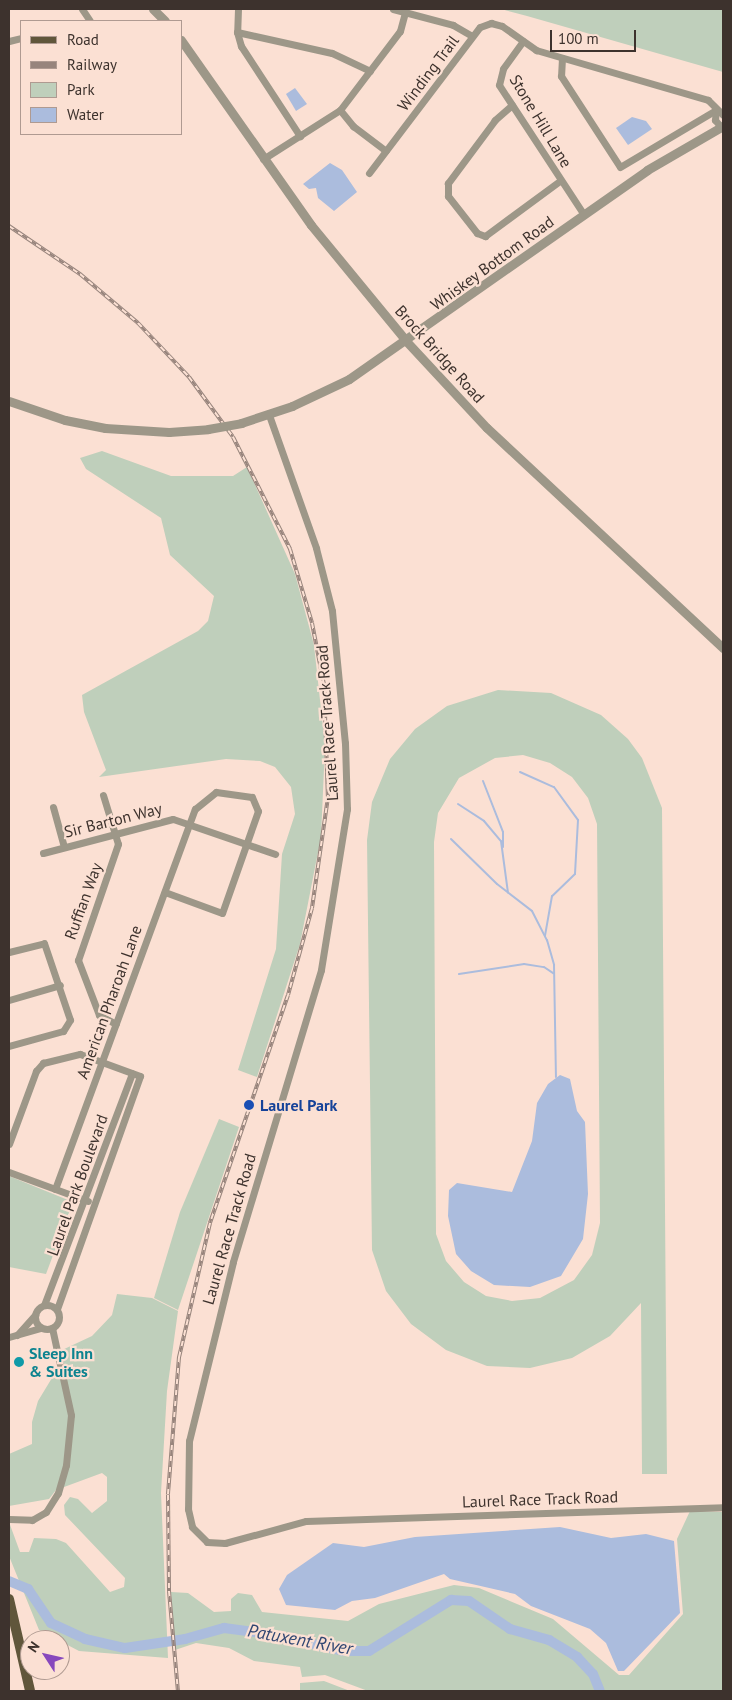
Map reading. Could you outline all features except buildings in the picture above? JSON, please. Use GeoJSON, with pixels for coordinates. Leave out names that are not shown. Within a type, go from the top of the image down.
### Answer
{"type":"FeatureCollection","features":[{"type":"Feature","properties":{"kind":"main road"},"geometry":{"type":"LineString","coordinates":[[9,1599],[30,1691]]}},
{"type":"Feature","properties":{"kind":"street"},"geometry":{"type":"LineString","coordinates":[[153,9],[163,20]]}},
{"type":"Feature","properties":{"kind":"street"},"geometry":{"type":"LineString","coordinates":[[238,9],[237,32],[241,46],[300,136]]}},
{"type":"Feature","properties":{"kind":"street"},"geometry":{"type":"LineString","coordinates":[[393,9],[453,25],[472,36]]}},
{"type":"Feature","properties":{"kind":"street"},"geometry":{"type":"LineString","coordinates":[[263,160],[340,110],[400,31],[405,12]]}},
{"type":"Feature","properties":{"kind":"street","name":"Winding Trail"},"geometry":{"type":"LineString","coordinates":[[369,174],[472,36],[480,27],[497,23],[536,50],[708,100],[723,115]]}},
{"type":"Feature","properties":{"kind":"street"},"geometry":{"type":"LineString","coordinates":[[237,32],[332,53],[370,71]]}},
{"type":"Feature","properties":{"kind":"street","name":"Brock Bridge Road"},"geometry":{"type":"LineString","coordinates":[[182,41],[263,160],[335,256],[407,342],[494,435],[723,648]]}},
{"type":"Feature","properties":{"kind":"street","name":"Stone Hill Lane"},"geometry":{"type":"LineString","coordinates":[[523,42],[498,78],[512,105],[584,215]]}},
{"type":"Feature","properties":{"kind":"street"},"geometry":{"type":"LineString","coordinates":[[562,58],[561,76],[620,167],[716,110]]}},
{"type":"Feature","properties":{"kind":"street"},"geometry":{"type":"LineString","coordinates":[[512,105],[495,120],[448,183],[448,196],[477,233],[485,236],[561,180]]}},
{"type":"Feature","properties":{"kind":"street"},"geometry":{"type":"LineString","coordinates":[[340,110],[353,126],[386,151]]}},
{"type":"Feature","properties":{"kind":"street"},"geometry":{"type":"LineString","coordinates":[[716,110],[715,120],[722,127]]}},
{"type":"Feature","properties":{"kind":"street","name":"Whiskey Bottom Road"},"geometry":{"type":"LineString","coordinates":[[9,401],[65,420],[105,428],[169,432],[208,428],[269,415],[329,390],[407,342],[648,170],[722,127]]}},
{"type":"Feature","properties":{"kind":"street","name":"Laurel Race Track Road"},"geometry":{"type":"LineString","coordinates":[[269,415],[316,548],[332,611],[346,743],[347,809],[321,970],[233,1262],[189,1441],[188,1509],[192,1526],[208,1542],[224,1543],[313,1521],[723,1507]]}},
{"type":"Feature","properties":{"kind":"street","name":"American Pharoah Lane"},"geometry":{"type":"LineString","coordinates":[[55,1189],[195,809],[216,792],[244,794],[252,797],[258,811],[222,913],[165,892]]}},
{"type":"Feature","properties":{"kind":"street"},"geometry":{"type":"LineString","coordinates":[[103,795],[115,834]]}},
{"type":"Feature","properties":{"kind":"street"},"geometry":{"type":"LineString","coordinates":[[53,807],[64,847]]}},
{"type":"Feature","properties":{"kind":"street","name":"Sir Barton Way"},"geometry":{"type":"LineString","coordinates":[[43,852],[166,820],[190,824],[275,854]]}},
{"type":"Feature","properties":{"kind":"street","name":"Ruffian Way"},"geometry":{"type":"LineString","coordinates":[[115,834],[118,844],[78,960],[99,1016],[116,1024]]}},
{"type":"Feature","properties":{"kind":"street"},"geometry":{"type":"LineString","coordinates":[[9,952],[44,942],[60,985],[69,1027],[9,1046]]}},
{"type":"Feature","properties":{"kind":"street"},"geometry":{"type":"LineString","coordinates":[[9,1000],[60,985]]}},
{"type":"Feature","properties":{"kind":"street"},"geometry":{"type":"LineString","coordinates":[[9,1144],[40,1066],[76,1055],[102,1061],[132,1073]]}},
{"type":"Feature","properties":{"kind":"street","name":"Laurel Park Boulevard"},"geometry":{"type":"LineString","coordinates":[[9,1338],[42,1328],[52,1328],[59,1321],[57,1309],[89,1202],[132,1073],[140,1076],[89,1202],[44,1305],[17,1335]]}},
{"type":"Feature","properties":{"kind":"street"},"geometry":{"type":"LineString","coordinates":[[9,1172],[89,1202]]}},
{"type":"Feature","properties":{"kind":"street"},"geometry":{"type":"LineString","coordinates":[[44,1305],[57,1309]]}},
{"type":"Feature","properties":{"kind":"street"},"geometry":{"type":"LineString","coordinates":[[35,1315],[42,1328]]}},
{"type":"Feature","properties":{"kind":"street"},"geometry":{"type":"LineString","coordinates":[[9,1519],[32,1520],[46,1512],[55,1500],[66,1464],[71,1415],[52,1328]]}},
{"type":"Feature","properties":{"kind":"green space"},"geometry":{"type":"Polygon","coordinates":[[[501,9],[723,9],[723,72],[527,16],[501,9]]]}},
{"type":"Feature","properties":{"kind":"green space"},"geometry":{"type":"Polygon","coordinates":[[[102,451],[171,476],[233,476],[247,467],[295,574],[314,645],[325,746],[321,837],[300,944],[257,1077],[238,1070],[276,949],[282,854],[295,814],[291,787],[275,767],[260,761],[226,759],[99,777],[106,770],[84,712],[82,695],[198,631],[208,621],[214,596],[170,555],[161,518],[86,469],[80,458],[102,451]]]}},
{"type":"Feature","properties":{"kind":"green space"},"geometry":{"type":"Polygon","coordinates":[[[498,690],[551,693],[601,715],[628,739],[642,758],[662,808],[667,1474],[642,1474],[641,1303],[610,1336],[572,1358],[530,1368],[487,1366],[446,1350],[411,1324],[386,1291],[372,1250],[367,840],[372,802],[390,759],[415,729],[447,706],[498,690]],[[523,755],[495,758],[459,778],[438,813],[434,842],[436,1234],[446,1261],[464,1282],[486,1296],[512,1301],[540,1298],[574,1280],[592,1255],[600,1223],[597,824],[588,798],[572,777],[550,763],[523,755]]]}},
{"type":"Feature","properties":{"kind":"green space"},"geometry":{"type":"Polygon","coordinates":[[[219,1119],[239,1127],[178,1310],[154,1298],[180,1212],[219,1119]]]}},
{"type":"Feature","properties":{"kind":"green space"},"geometry":{"type":"Polygon","coordinates":[[[9,1176],[73,1202],[46,1274],[9,1267],[9,1176]]]}},
{"type":"Feature","properties":{"kind":"green space"},"geometry":{"type":"Polygon","coordinates":[[[117,1294],[152,1298],[178,1311],[167,1391],[161,1493],[168,1658],[79,1651],[70,1646],[70,1630],[39,1630],[9,1556],[9,1522],[20,1552],[29,1552],[34,1538],[56,1539],[66,1543],[110,1592],[124,1587],[125,1578],[65,1515],[64,1505],[70,1497],[78,1499],[92,1513],[107,1501],[107,1477],[102,1473],[56,1490],[49,1499],[9,1506],[9,1454],[32,1444],[32,1422],[38,1401],[58,1368],[60,1351],[92,1336],[112,1315],[117,1294]]]}},
{"type":"Feature","properties":{"kind":"green space"},"geometry":{"type":"Polygon","coordinates":[[[690,1511],[723,1512],[723,1691],[368,1691],[325,1675],[302,1677],[300,1667],[254,1661],[229,1648],[196,1643],[175,1650],[171,1592],[188,1593],[214,1612],[231,1611],[231,1599],[238,1593],[252,1595],[262,1612],[348,1621],[379,1604],[454,1585],[479,1588],[553,1619],[619,1675],[629,1675],[683,1614],[677,1539],[690,1511]]]}},
{"type":"Feature","properties":{"kind":"green space"},"geometry":{"type":"Polygon","coordinates":[[[324,1681],[350,1691],[300,1691],[300,1683],[324,1681]]]}},
{"type":"Feature","properties":{"kind":"water"},"geometry":{"type":"Polygon","coordinates":[[[295,88],[307,104],[296,111],[286,94],[295,88]]]}},
{"type":"Feature","properties":{"kind":"water"},"geometry":{"type":"Polygon","coordinates":[[[632,117],[646,121],[652,129],[628,145],[616,128],[632,117]]]}},
{"type":"Feature","properties":{"kind":"water"},"geometry":{"type":"Polygon","coordinates":[[[330,163],[342,170],[357,192],[334,211],[318,198],[316,188],[309,189],[303,184],[330,163]]]}},
{"type":"Feature","properties":{"kind":"water"},"geometry":{"type":"Polygon","coordinates":[[[560,1075],[570,1079],[577,1111],[585,1122],[588,1194],[583,1239],[561,1276],[530,1287],[494,1285],[471,1271],[456,1254],[448,1216],[449,1190],[457,1183],[512,1192],[532,1141],[537,1103],[548,1084],[560,1075]]]}},
{"type":"Feature","properties":{"kind":"water"},"geometry":{"type":"Polygon","coordinates":[[[560,1527],[611,1538],[646,1534],[674,1541],[680,1613],[624,1671],[618,1671],[606,1643],[590,1629],[531,1606],[515,1594],[450,1579],[444,1574],[375,1598],[352,1601],[335,1610],[286,1605],[279,1589],[287,1575],[333,1543],[364,1547],[415,1537],[560,1527]]]}},
{"type":"Feature","properties":{"kind":"waterway"},"geometry":{"type":"LineString","coordinates":[[520,772],[554,787],[578,820],[575,874],[552,896],[545,935]]}},
{"type":"Feature","properties":{"kind":"waterway"},"geometry":{"type":"LineString","coordinates":[[483,781],[503,832],[503,847]]}},
{"type":"Feature","properties":{"kind":"waterway"},"geometry":{"type":"LineString","coordinates":[[458,804],[484,821],[501,841],[508,893]]}},
{"type":"Feature","properties":{"kind":"waterway"},"geometry":{"type":"LineString","coordinates":[[451,839],[497,884],[532,911],[547,940],[554,965],[556,1077]]}},
{"type":"Feature","properties":{"kind":"waterway"},"geometry":{"type":"LineString","coordinates":[[459,974],[524,964],[544,967],[553,973]]}},
{"type":"Feature","properties":{"kind":"waterway","name":"Patuxent River"},"geometry":{"type":"LineString","coordinates":[[9,1581],[28,1589],[51,1623],[85,1639],[125,1648],[185,1639],[224,1628],[269,1634],[343,1651],[369,1651],[451,1600],[469,1601],[510,1629],[549,1640],[577,1657],[593,1674],[600,1691]]}},
{"type":"Feature","properties":{"kind":"railway"},"geometry":{"type":"LineString","coordinates":[[9,226],[80,274],[138,323],[189,377],[233,437],[290,549],[312,623],[324,685],[328,797],[312,908],[288,995],[210,1223],[179,1357],[168,1495],[169,1591],[178,1691]]}},
{"type":"Feature","properties":{"kind":"place","name":"Laurel Park"},"geometry":{"type":"Point","coordinates":[249,1105]}},
{"type":"Feature","properties":{"kind":"place","name":"Sleep Inn & Suites"},"geometry":{"type":"Point","coordinates":[19,1362]}}]}
